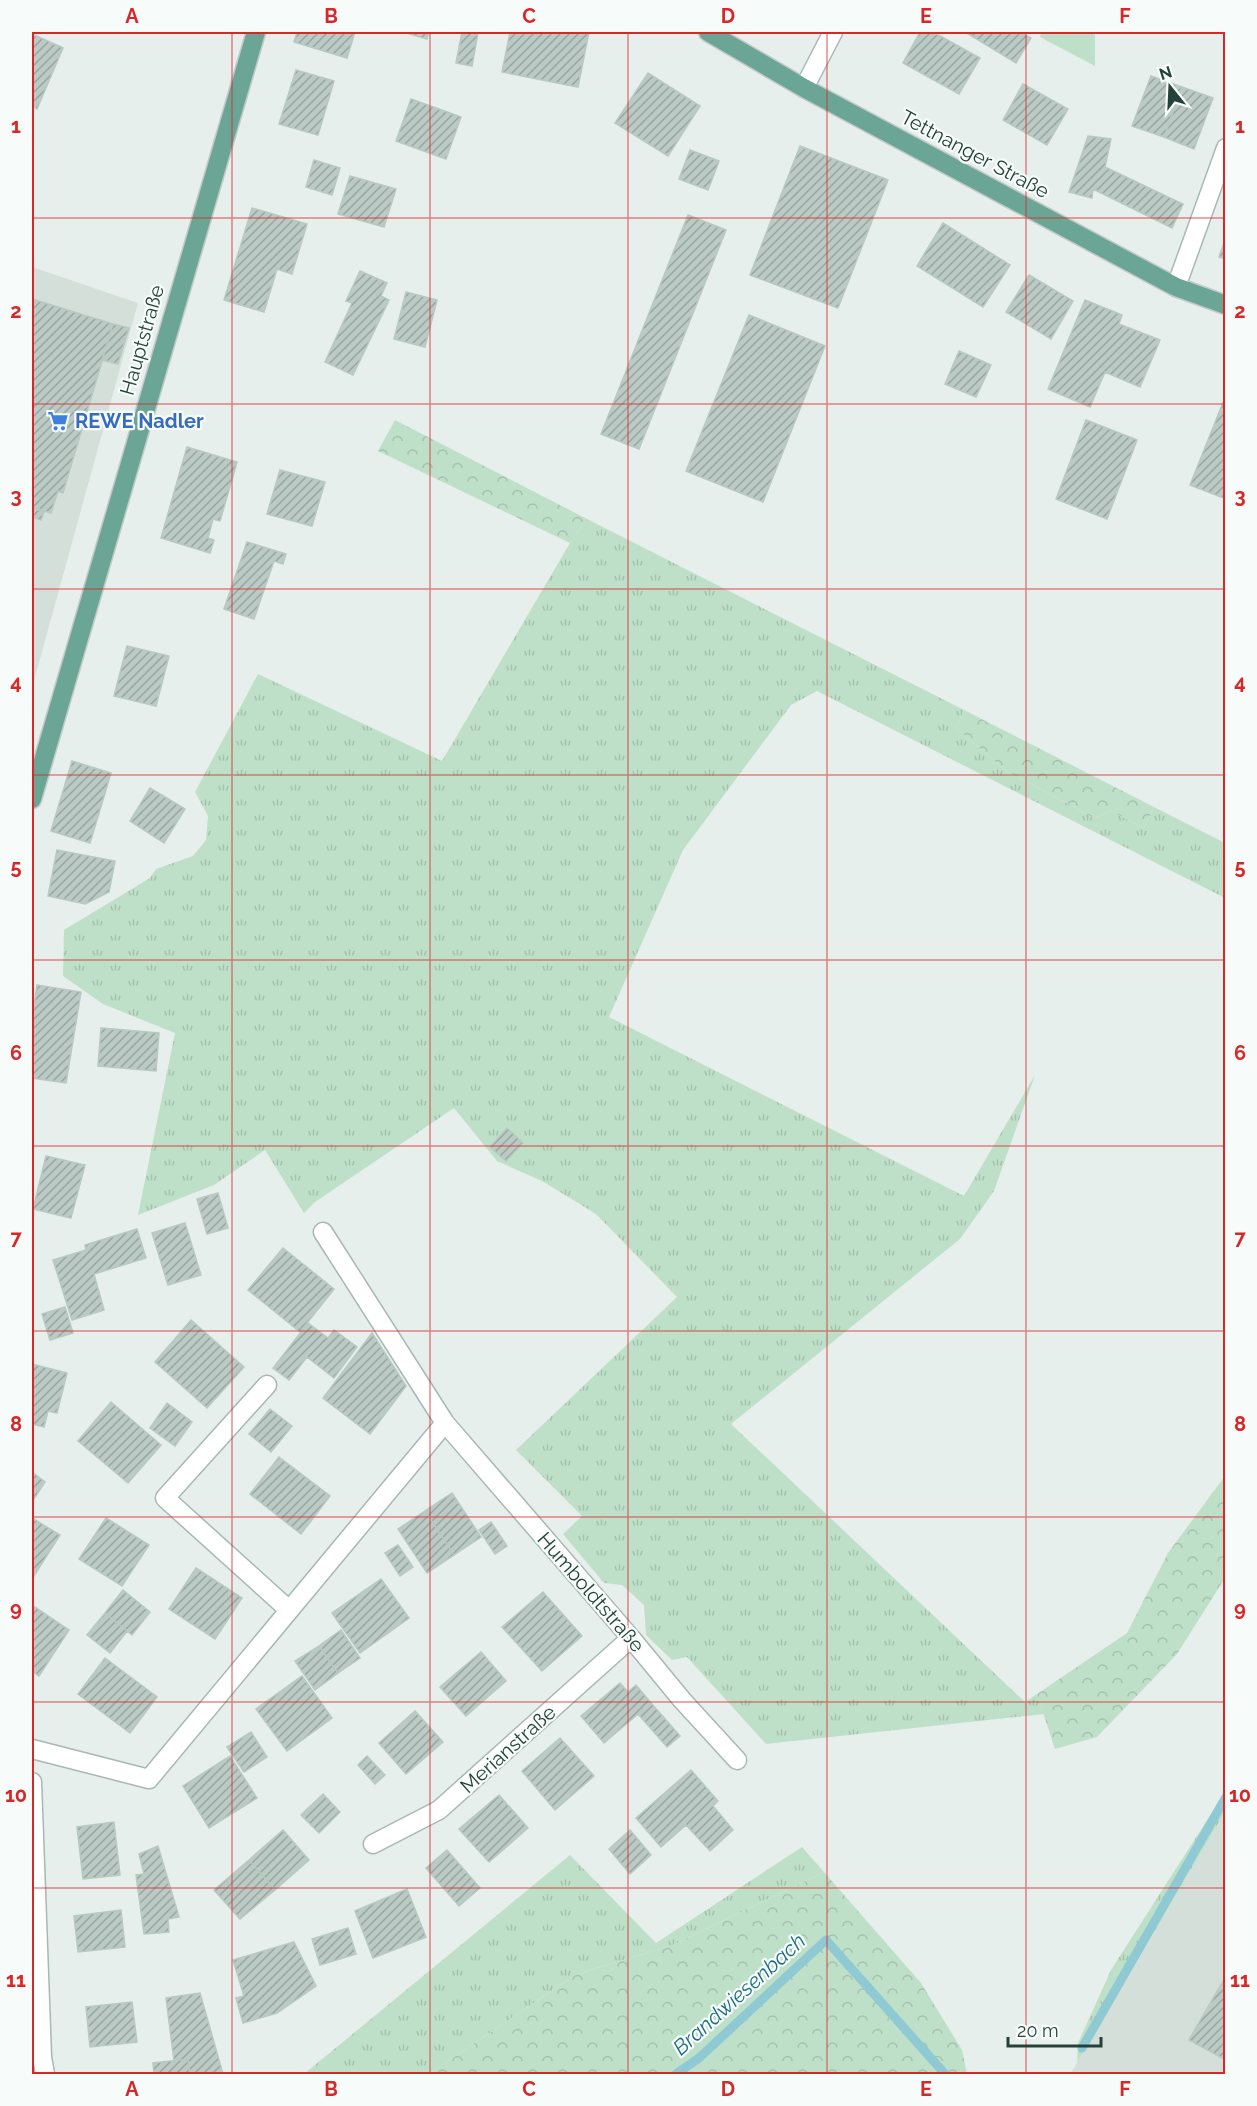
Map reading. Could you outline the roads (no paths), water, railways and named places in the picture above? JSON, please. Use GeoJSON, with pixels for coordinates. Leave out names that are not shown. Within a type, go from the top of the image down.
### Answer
{"type":"FeatureCollection","features":[{"type":"Feature","properties":{"kind":"main road","name":"Hauptstraße"},"geometry":{"type":"LineString","coordinates":[[32,799],[35,772],[256,32]]}},
{"type":"Feature","properties":{"kind":"main road","name":"Tettnanger Straße"},"geometry":{"type":"LineString","coordinates":[[708,32],[804,88],[1176,287],[1226,304]]}},
{"type":"Feature","properties":{"kind":"street"},"geometry":{"type":"LineString","coordinates":[[804,88],[833,32]]}},
{"type":"Feature","properties":{"kind":"street"},"geometry":{"type":"LineString","coordinates":[[1176,287],[1226,148]]}},
{"type":"Feature","properties":{"kind":"street","name":"Humboldtstraße"},"geometry":{"type":"LineString","coordinates":[[323,1232],[445,1423],[682,1700],[737,1760]]}},
{"type":"Feature","properties":{"kind":"street"},"geometry":{"type":"LineString","coordinates":[[267,1385],[165,1498],[289,1610]]}},
{"type":"Feature","properties":{"kind":"street"},"geometry":{"type":"LineString","coordinates":[[32,1749],[149,1779],[445,1423]]}},
{"type":"Feature","properties":{"kind":"street","name":"Merianstraße"},"geometry":{"type":"LineString","coordinates":[[373,1844],[439,1810],[631,1638]]}},
{"type":"Feature","properties":{"kind":"street"},"geometry":{"type":"LineString","coordinates":[[32,1782],[42,2057],[45,2074]]}},
{"type":"Feature","properties":{"kind":"waterway","name":"Brandwiesenbach"},"geometry":{"type":"LineString","coordinates":[[1082,2048],[1226,1797]]}},
{"type":"Feature","properties":{"kind":"waterway","name":"Brandwiesenbach"},"geometry":{"type":"LineString","coordinates":[[676,2074],[699,2058],[826,1940],[945,2074]]}},
{"type":"Feature","properties":{"kind":"place","name":"REWE Nadler"},"geometry":{"type":"Point","coordinates":[58,421]}}]}
